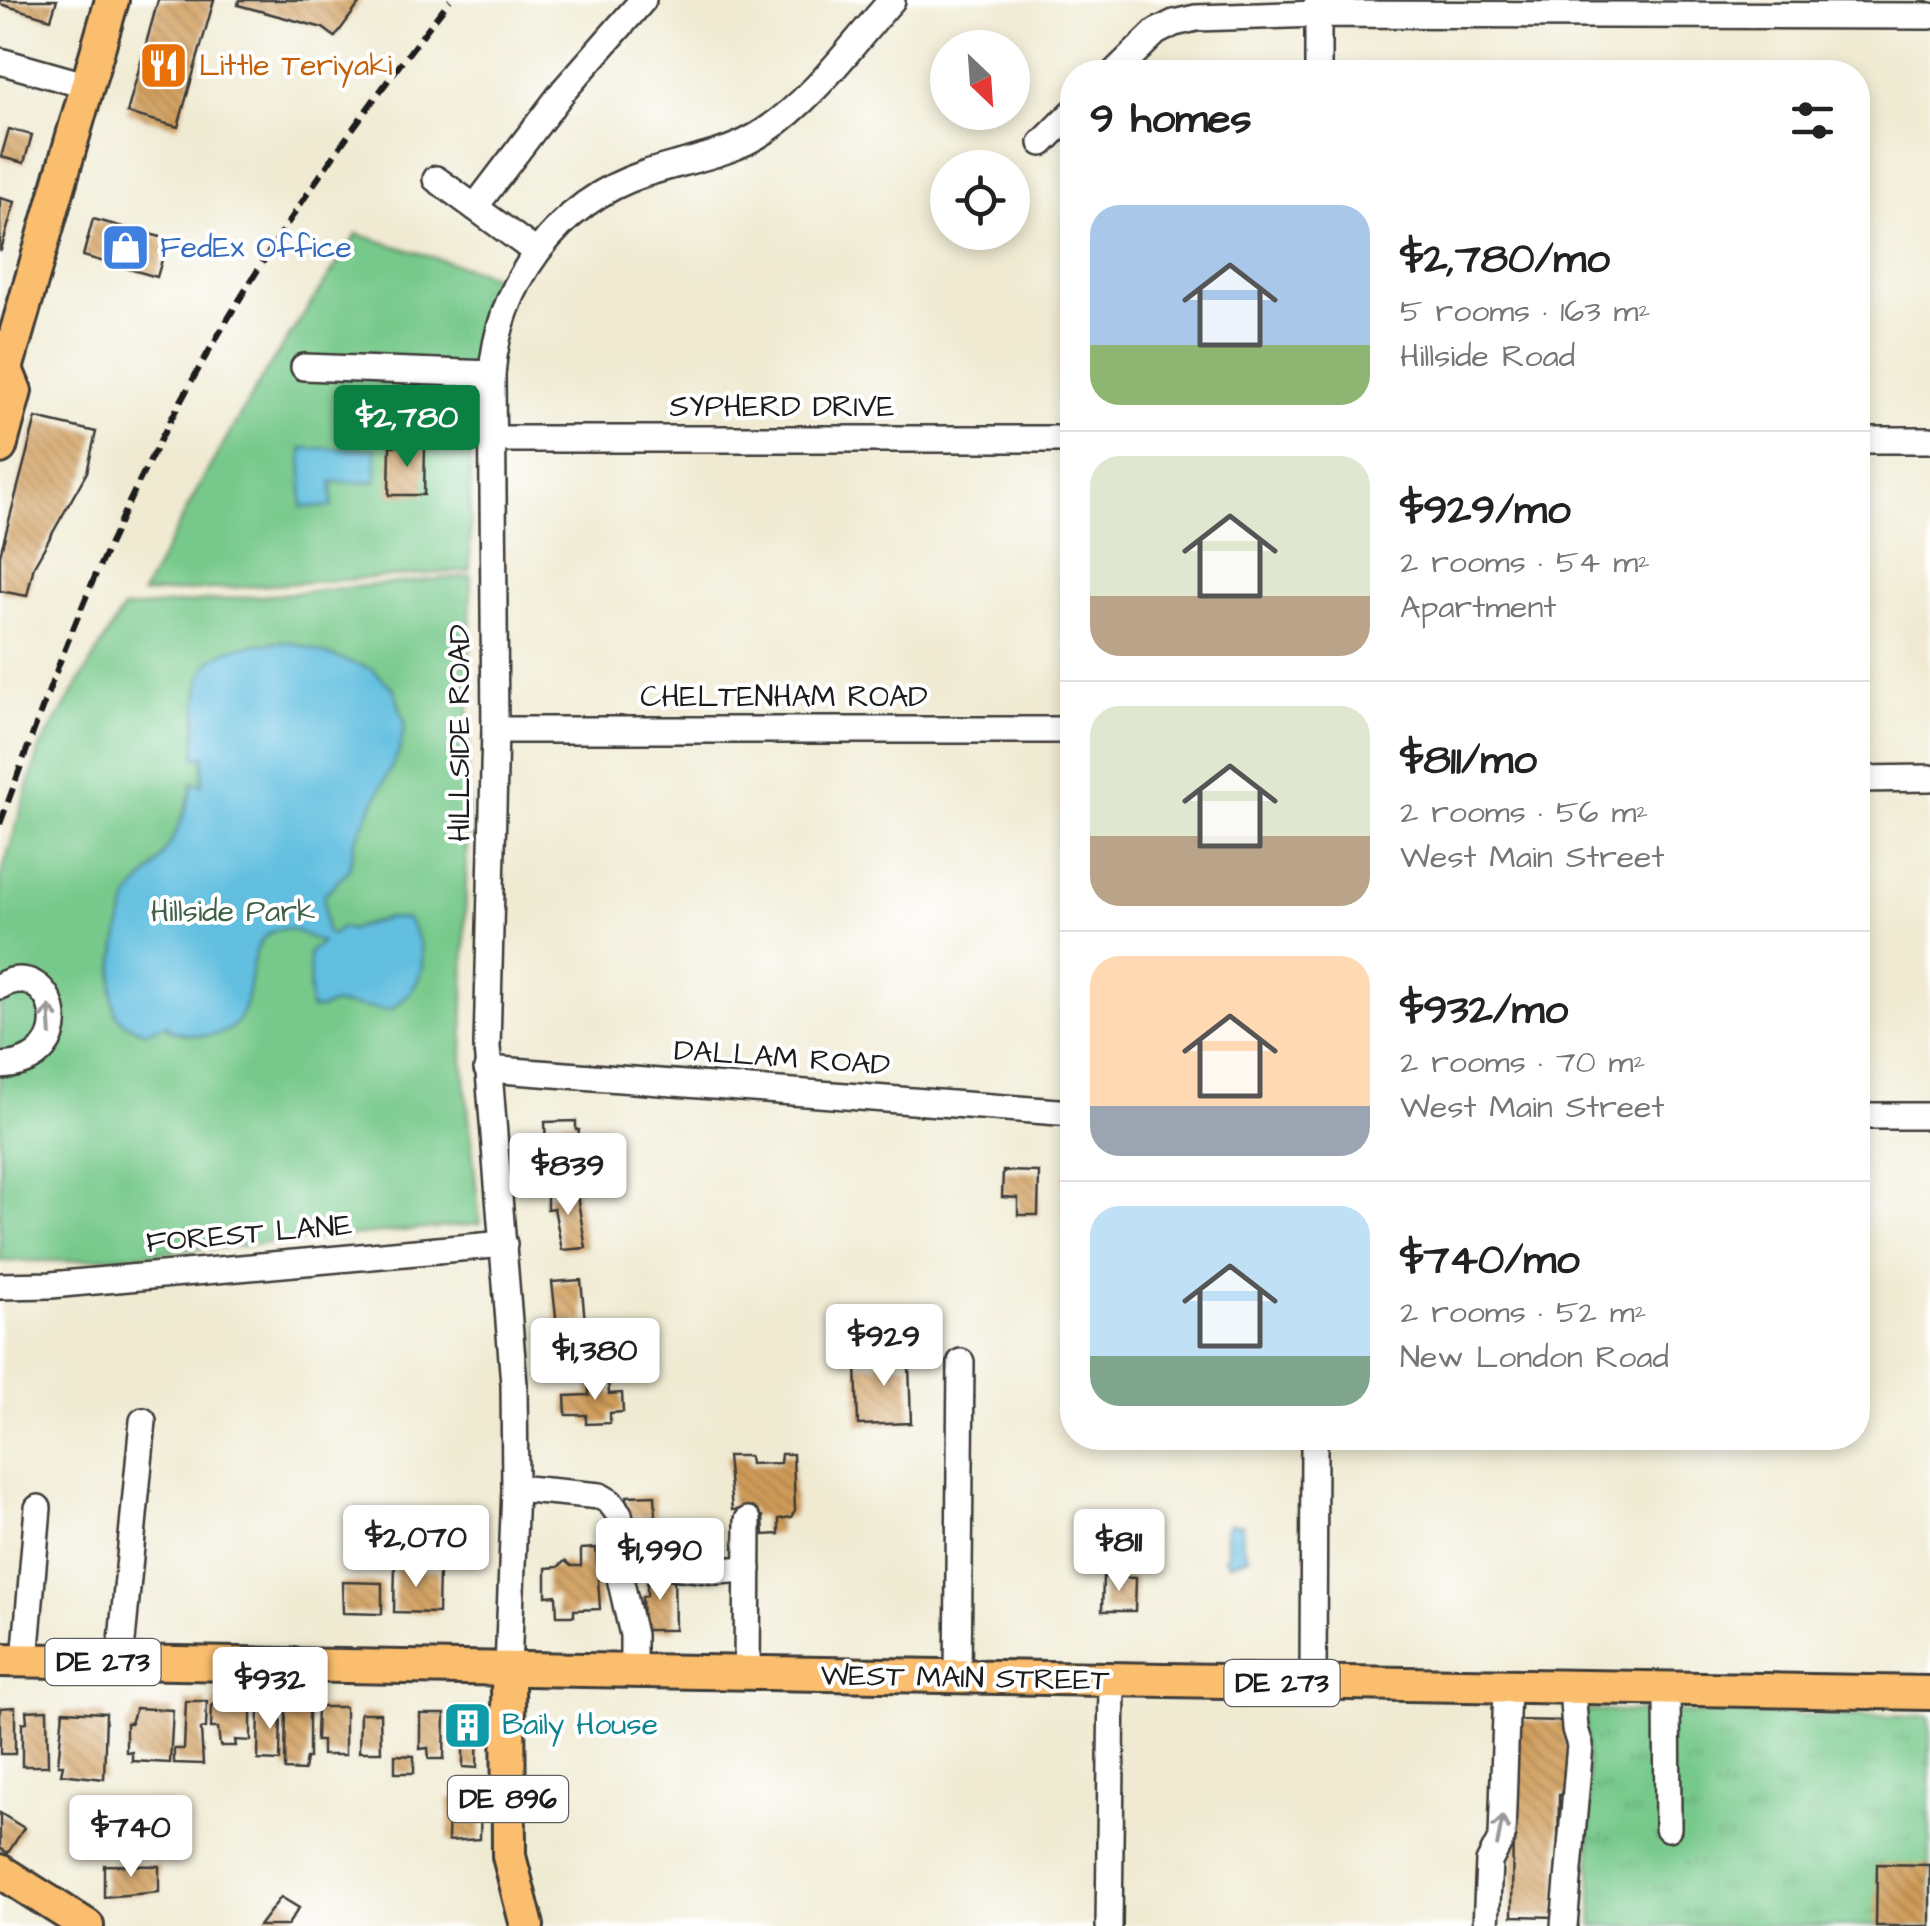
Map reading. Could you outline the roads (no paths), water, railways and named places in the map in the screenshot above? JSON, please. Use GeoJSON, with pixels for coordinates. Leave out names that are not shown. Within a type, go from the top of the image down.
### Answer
{"type":"FeatureCollection","features":[{"type":"Feature","properties":{"kind":"main road"},"geometry":{"type":"LineString","coordinates":[[0,447],[15,392],[3,372],[112,0]]}},
{"type":"Feature","properties":{"kind":"main road","name":"WEST MAIN STREET"},"geometry":{"type":"LineString","coordinates":[[13,1660],[1930,1693]]}},
{"type":"Feature","properties":{"kind":"main road","name":"DE 896"},"geometry":{"type":"LineString","coordinates":[[508,1669],[509,1856],[528,1926]]}},
{"type":"Feature","properties":{"kind":"main road"},"geometry":{"type":"LineString","coordinates":[[0,1871],[88,1926]]}},
{"type":"Feature","properties":{"kind":"street"},"geometry":{"type":"LineString","coordinates":[[475,208],[564,90],[643,0]]}},
{"type":"Feature","properties":{"kind":"street","name":"HILLSIDE ROAD"},"geometry":{"type":"LineString","coordinates":[[508,1669],[515,1488],[513,1359],[488,1069],[495,730],[492,374],[503,318],[524,269],[570,216],[618,184],[722,152],[766,130],[811,92],[888,1]]}},
{"type":"Feature","properties":{"kind":"street"},"geometry":{"type":"LineString","coordinates":[[1318,7],[1318,60]]}},
{"type":"Feature","properties":{"kind":"street"},"geometry":{"type":"LineString","coordinates":[[1127,60],[1156,32],[1174,22],[1318,7],[1930,16]]}},
{"type":"Feature","properties":{"kind":"street"},"geometry":{"type":"LineString","coordinates":[[0,61],[88,86]]}},
{"type":"Feature","properties":{"kind":"street"},"geometry":{"type":"LineString","coordinates":[[1042,143],[1060,125]]}},
{"type":"Feature","properties":{"kind":"street"},"geometry":{"type":"LineString","coordinates":[[436,179],[536,252]]}},
{"type":"Feature","properties":{"kind":"street"},"geometry":{"type":"LineString","coordinates":[[304,368],[492,374]]}},
{"type":"Feature","properties":{"kind":"street","name":"SYPHERD DRIVE"},"geometry":{"type":"LineString","coordinates":[[492,439],[1060,439]]}},
{"type":"Feature","properties":{"kind":"street"},"geometry":{"type":"LineString","coordinates":[[1870,440],[1930,440]]}},
{"type":"Feature","properties":{"kind":"street","name":"CHELTENHAM ROAD"},"geometry":{"type":"LineString","coordinates":[[495,730],[1060,730]]}},
{"type":"Feature","properties":{"kind":"street"},"geometry":{"type":"LineString","coordinates":[[1870,779],[1930,778]]}},
{"type":"Feature","properties":{"kind":"street"},"geometry":{"type":"LineString","coordinates":[[0,986],[18,979],[39,985],[46,992],[54,1022],[52,1034],[38,1056],[27,1062],[0,1066]]}},
{"type":"Feature","properties":{"kind":"street","name":"DALLAM ROAD"},"geometry":{"type":"LineString","coordinates":[[488,1069],[1060,1112]]}},
{"type":"Feature","properties":{"kind":"street"},"geometry":{"type":"LineString","coordinates":[[1870,1116],[1930,1116]]}},
{"type":"Feature","properties":{"kind":"street","name":"FOREST LANE"},"geometry":{"type":"LineString","coordinates":[[0,1286],[51,1285],[504,1244]]}},
{"type":"Feature","properties":{"kind":"street"},"geometry":{"type":"LineString","coordinates":[[958,1678],[961,1362]]}},
{"type":"Feature","properties":{"kind":"street"},"geometry":{"type":"LineString","coordinates":[[120,1662],[142,1422]]}},
{"type":"Feature","properties":{"kind":"street"},"geometry":{"type":"LineString","coordinates":[[1314,1450],[1314,1684]]}},
{"type":"Feature","properties":{"kind":"street"},"geometry":{"type":"LineString","coordinates":[[515,1488],[600,1496],[618,1514],[620,1578],[633,1635],[633,1672]]}},
{"type":"Feature","properties":{"kind":"street"},"geometry":{"type":"LineString","coordinates":[[13,1660],[38,1508]]}},
{"type":"Feature","properties":{"kind":"street"},"geometry":{"type":"LineString","coordinates":[[748,1520],[748,1674]]}},
{"type":"Feature","properties":{"kind":"street"},"geometry":{"type":"LineString","coordinates":[[670,1533],[672,1566],[748,1569]]}},
{"type":"Feature","properties":{"kind":"street"},"geometry":{"type":"LineString","coordinates":[[1108,1926],[1112,1680]]}},
{"type":"Feature","properties":{"kind":"street"},"geometry":{"type":"LineString","coordinates":[[1486,1926],[1489,1862],[1502,1837],[1508,1686]]}},
{"type":"Feature","properties":{"kind":"street"},"geometry":{"type":"LineString","coordinates":[[1564,1926],[1580,1745],[1572,1688]]}},
{"type":"Feature","properties":{"kind":"street"},"geometry":{"type":"LineString","coordinates":[[1667,1689],[1668,1828]]}},
{"type":"Feature","properties":{"kind":"water"},"geometry":{"type":"Polygon","coordinates":[[[302,448],[376,449],[376,482],[332,482],[332,507],[302,507],[302,448]]]}},
{"type":"Feature","properties":{"kind":"water"},"geometry":{"type":"Polygon","coordinates":[[[290,642],[372,669],[394,689],[405,723],[399,752],[355,841],[349,870],[324,895],[326,932],[332,935],[341,927],[349,930],[387,918],[407,919],[420,945],[418,980],[390,1010],[332,1004],[310,1009],[309,952],[322,942],[286,929],[267,935],[256,950],[242,1014],[229,1029],[207,1036],[170,1030],[166,1024],[146,1032],[135,1028],[121,1020],[114,1008],[118,939],[130,897],[174,837],[193,782],[202,785],[204,756],[195,757],[200,683],[206,668],[232,649],[290,642]]]}},
{"type":"Feature","properties":{"kind":"water"},"geometry":{"type":"Polygon","coordinates":[[[1228,1524],[1242,1524],[1243,1546],[1249,1557],[1229,1564],[1224,1557],[1228,1554],[1228,1524]]]}},
{"type":"Feature","properties":{"kind":"railway"},"geometry":{"type":"LineString","coordinates":[[0,824],[90,587],[177,407],[305,198],[450,0]]}},
{"type":"Feature","properties":{"kind":"place","name":"Little Teriyaki"},"geometry":{"type":"Point","coordinates":[164,66]}},
{"type":"Feature","properties":{"kind":"place","name":"FedEx Office"},"geometry":{"type":"Point","coordinates":[125,248]}},
{"type":"Feature","properties":{"kind":"place","name":"Baily House"},"geometry":{"type":"Point","coordinates":[467,1725]}},
{"type":"Feature","properties":{"kind":"park label","name":"Hillside Park"},"geometry":{"type":"Point","coordinates":[233,912]}}]}
